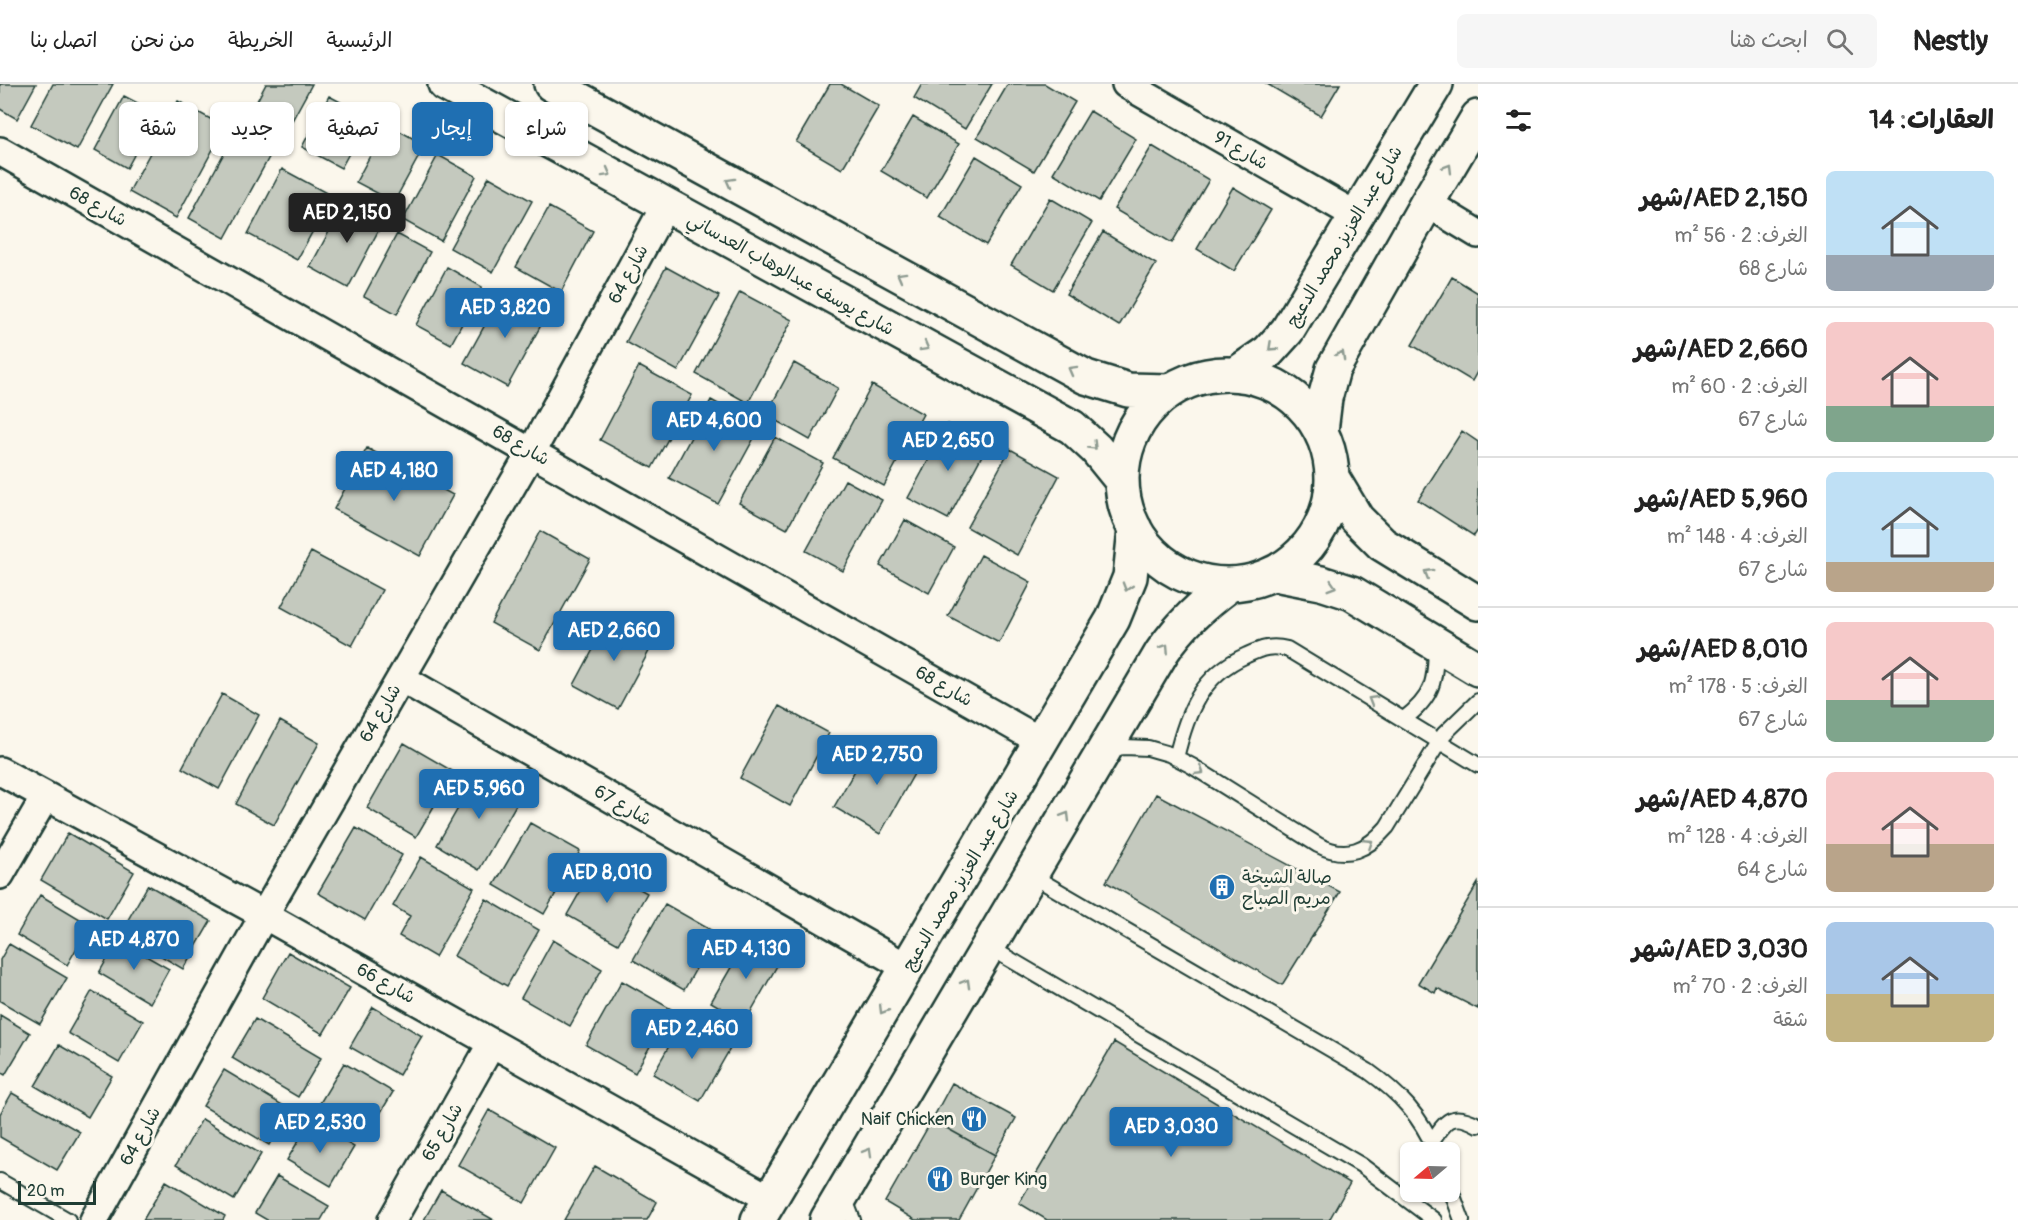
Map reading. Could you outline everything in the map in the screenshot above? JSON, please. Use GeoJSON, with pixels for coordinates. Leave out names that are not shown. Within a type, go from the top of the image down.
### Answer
{"type":"FeatureCollection","features":[{"type":"Feature","properties":{"kind":"street","name":"شارع يوسف عبدالوهاب العدساني"},"geometry":{"type":"LineString","coordinates":[[445,84],[1072,428],[1096,449],[1122,481]]}},
{"type":"Feature","properties":{"kind":"street"},"geometry":{"type":"LineString","coordinates":[[551,84],[1086,377],[1128,390],[1169,391]]}},
{"type":"Feature","properties":{"kind":"street","name":"شارع 91"},"geometry":{"type":"LineString","coordinates":[[1125,84],[1357,216]]}},
{"type":"Feature","properties":{"kind":"street","name":"شارع عبد العزيز محمد الدعيج"},"geometry":{"type":"LineString","coordinates":[[1236,374],[1268,352],[1287,331],[1436,84]]}},
{"type":"Feature","properties":{"kind":"street"},"geometry":{"type":"LineString","coordinates":[[1321,431],[1325,398],[1333,369],[1427,202],[1478,117]]}},
{"type":"Feature","properties":{"kind":"street","name":"شارع 68"},"geometry":{"type":"LineString","coordinates":[[0,151],[1042,741]]}},
{"type":"Feature","properties":{"kind":"street"},"geometry":{"type":"LineString","coordinates":[[1427,202],[1478,234]]}},
{"type":"Feature","properties":{"kind":"street","name":"شارع 64"},"geometry":{"type":"LineString","coordinates":[[94,1220],[264,915],[532,451],[665,206]]}},
{"type":"Feature","properties":{"kind":"street"},"geometry":{"type":"LineString","coordinates":[[1236,374],[1262,380],[1286,392],[1306,410],[1321,431],[1330,455],[1333,479],[1329,508],[1317,535],[1299,557],[1275,574],[1252,582],[1229,585],[1201,582],[1174,570],[1152,553],[1135,529],[1126,506],[1122,481],[1125,455],[1134,430],[1149,409],[1169,391],[1190,381],[1212,375],[1236,374]]}},
{"type":"Feature","properties":{"kind":"street"},"geometry":{"type":"LineString","coordinates":[[1333,479],[1357,519],[1382,544],[1478,603]]}},
{"type":"Feature","properties":{"kind":"street","name":"شارع عبد العزيز محمد الدعيج"},"geometry":{"type":"LineString","coordinates":[[764,1209],[1113,619],[1122,600],[1132,565],[1135,529]]}},
{"type":"Feature","properties":{"kind":"street"},"geometry":{"type":"LineString","coordinates":[[1275,574],[1321,583],[1352,593],[1478,669]]}},
{"type":"Feature","properties":{"kind":"street"},"geometry":{"type":"LineString","coordinates":[[841,1211],[988,946],[1175,632],[1202,605],[1229,585]]}},
{"type":"Feature","properties":{"kind":"street","name":"شارع 67"},"geometry":{"type":"LineString","coordinates":[[401,678],[908,968]]}},
{"type":"Feature","properties":{"kind":"street","name":"شارع 66"},"geometry":{"type":"LineString","coordinates":[[0,771],[492,1043],[764,1209]]}},
{"type":"Feature","properties":{"kind":"street"},"geometry":{"type":"LineString","coordinates":[[0,875],[45,796]]}},
{"type":"Feature","properties":{"kind":"street","name":"شارع 65"},"geometry":{"type":"LineString","coordinates":[[392,1220],[492,1043]]}},
{"type":"Feature","properties":{"kind":"lane"},"geometry":{"type":"LineString","coordinates":[[1404,719],[1415,711],[1428,696],[1435,676],[1436,644]]}},
{"type":"Feature","properties":{"kind":"lane"},"geometry":{"type":"LineString","coordinates":[[1176,758],[1190,711],[1208,682],[1235,660],[1262,648],[1276,646],[1287,650],[1478,765]]}},
{"type":"Feature","properties":{"kind":"lane"},"geometry":{"type":"LineString","coordinates":[[1104,750],[1125,747],[1148,748],[1176,758],[1318,846],[1340,853],[1353,852],[1377,839],[1387,827],[1440,741],[1454,723],[1478,701]]}},
{"type":"Feature","properties":{"kind":"lane"},"geometry":{"type":"LineString","coordinates":[[1031,875],[1368,1071],[1392,1088],[1416,1114],[1431,1142]]}},
{"type":"Feature","properties":{"kind":"lane"},"geometry":{"type":"LineString","coordinates":[[988,946],[1361,1165],[1434,1220]]}},
{"type":"Feature","properties":{"kind":"lane"},"geometry":{"type":"LineString","coordinates":[[1436,1142],[1444,1123],[1454,1118],[1465,1118],[1478,1125]]}},
{"type":"Feature","properties":{"kind":"lane"},"geometry":{"type":"LineString","coordinates":[[0,1181],[68,1220]]}},
{"type":"Feature","properties":{"kind":"lane"},"geometry":{"type":"LineString","coordinates":[[1455,1202],[1462,1220]]}},
{"type":"Feature","properties":{"kind":"building"},"geometry":{"type":"Polygon","coordinates":[[[0,84],[36,84],[17,119],[0,109],[0,84]]]}},
{"type":"Feature","properties":{"kind":"building"},"geometry":{"type":"Polygon","coordinates":[[[53,84],[113,84],[77,150],[31,125],[53,84]]]}},
{"type":"Feature","properties":{"kind":"building"},"geometry":{"type":"Polygon","coordinates":[[[266,84],[312,84],[294,117],[294,102],[256,102],[266,84]]]}},
{"type":"Feature","properties":{"kind":"building"},"geometry":{"type":"Polygon","coordinates":[[[830,84],[841,84],[879,106],[842,169],[796,142],[830,84]]]}},
{"type":"Feature","properties":{"kind":"building"},"geometry":{"type":"Polygon","coordinates":[[[922,84],[992,84],[965,129],[914,98],[922,84]]]}},
{"type":"Feature","properties":{"kind":"building"},"geometry":{"type":"Polygon","coordinates":[[[1008,84],[1045,84],[1075,102],[1034,171],[977,137],[1008,84]]]}},
{"type":"Feature","properties":{"kind":"building"},"geometry":{"type":"Polygon","coordinates":[[[1267,84],[1340,84],[1321,116],[1267,84]]]}},
{"type":"Feature","properties":{"kind":"building"},"geometry":{"type":"Polygon","coordinates":[[[124,96],[136,102],[121,102],[124,96]]]}},
{"type":"Feature","properties":{"kind":"building"},"geometry":{"type":"Polygon","coordinates":[[[329,96],[340,102],[326,102],[329,96]]]}},
{"type":"Feature","properties":{"kind":"building"},"geometry":{"type":"Polygon","coordinates":[[[119,105],[119,156],[134,156],[127,168],[95,150],[119,105]]]}},
{"type":"Feature","properties":{"kind":"building"},"geometry":{"type":"Polygon","coordinates":[[[1090,111],[1136,139],[1099,201],[1053,173],[1090,111]]]}},
{"type":"Feature","properties":{"kind":"building"},"geometry":{"type":"Polygon","coordinates":[[[198,112],[210,119],[210,155],[176,218],[129,192],[148,156],[198,156],[198,112]]]}},
{"type":"Feature","properties":{"kind":"building"},"geometry":{"type":"Polygon","coordinates":[[[913,117],[959,144],[927,198],[881,171],[913,117]]]}},
{"type":"Feature","properties":{"kind":"building"},"geometry":{"type":"Polygon","coordinates":[[[400,131],[412,138],[412,156],[419,156],[394,202],[356,182],[370,156],[400,156],[400,131]]]}},
{"type":"Feature","properties":{"kind":"building"},"geometry":{"type":"Polygon","coordinates":[[[1152,146],[1209,180],[1172,243],[1114,209],[1152,146]]]}},
{"type":"Feature","properties":{"kind":"building"},"geometry":{"type":"Polygon","coordinates":[[[222,156],[270,156],[225,238],[189,218],[222,156]]]}},
{"type":"Feature","properties":{"kind":"building"},"geometry":{"type":"Polygon","coordinates":[[[319,156],[348,156],[341,168],[319,156]]]}},
{"type":"Feature","properties":{"kind":"building"},"geometry":{"type":"Polygon","coordinates":[[[437,156],[476,176],[441,241],[403,220],[437,156]]]}},
{"type":"Feature","properties":{"kind":"building"},"geometry":{"type":"Polygon","coordinates":[[[976,156],[1022,184],[986,245],[940,217],[976,156]]]}},
{"type":"Feature","properties":{"kind":"building"},"geometry":{"type":"Polygon","coordinates":[[[282,169],[332,196],[297,260],[248,234],[282,169]]]}},
{"type":"Feature","properties":{"kind":"building"},"geometry":{"type":"Polygon","coordinates":[[[489,177],[532,201],[493,272],[450,248],[489,177]]]}},
{"type":"Feature","properties":{"kind":"building"},"geometry":{"type":"Polygon","coordinates":[[[1233,187],[1271,210],[1234,271],[1197,249],[1233,187]]]}},
{"type":"Feature","properties":{"kind":"building"},"geometry":{"type":"Polygon","coordinates":[[[1050,198],[1092,223],[1053,290],[1011,265],[1050,198]]]}},
{"type":"Feature","properties":{"kind":"building"},"geometry":{"type":"Polygon","coordinates":[[[346,200],[384,220],[348,288],[310,267],[346,200]]]}},
{"type":"Feature","properties":{"kind":"building"},"geometry":{"type":"Polygon","coordinates":[[[549,207],[593,231],[561,292],[516,267],[549,207]]]}},
{"type":"Feature","properties":{"kind":"building"},"geometry":{"type":"Polygon","coordinates":[[[1103,232],[1156,264],[1119,326],[1066,294],[1103,232]]]}},
{"type":"Feature","properties":{"kind":"building"},"geometry":{"type":"Polygon","coordinates":[[[397,234],[430,252],[397,314],[364,296],[397,234]]]}},
{"type":"Feature","properties":{"kind":"building"},"geometry":{"type":"Polygon","coordinates":[[[447,267],[482,287],[451,344],[416,325],[447,267]]]}},
{"type":"Feature","properties":{"kind":"building"},"geometry":{"type":"Polygon","coordinates":[[[666,267],[719,296],[678,371],[626,342],[666,267]]]}},
{"type":"Feature","properties":{"kind":"building"},"geometry":{"type":"Polygon","coordinates":[[[1452,277],[1478,293],[1478,370],[1472,381],[1412,345],[1452,277]]]}},
{"type":"Feature","properties":{"kind":"building"},"geometry":{"type":"Polygon","coordinates":[[[503,292],[546,316],[507,387],[464,363],[503,292]]]}},
{"type":"Feature","properties":{"kind":"building"},"geometry":{"type":"Polygon","coordinates":[[[740,292],[792,320],[748,403],[696,374],[740,292]]]}},
{"type":"Feature","properties":{"kind":"building"},"geometry":{"type":"Polygon","coordinates":[[[794,363],[838,388],[810,440],[766,415],[794,363]]]}},
{"type":"Feature","properties":{"kind":"building"},"geometry":{"type":"Polygon","coordinates":[[[639,366],[692,395],[652,468],[600,440],[639,366]]]}},
{"type":"Feature","properties":{"kind":"building"},"geometry":{"type":"Polygon","coordinates":[[[872,385],[923,414],[884,486],[833,458],[872,385]]]}},
{"type":"Feature","properties":{"kind":"building"},"geometry":{"type":"Polygon","coordinates":[[[711,400],[760,427],[718,504],[669,478],[711,400]]]}},
{"type":"Feature","properties":{"kind":"building"},"geometry":{"type":"Polygon","coordinates":[[[948,424],[987,446],[948,519],[908,498],[948,424]]]}},
{"type":"Feature","properties":{"kind":"building"},"geometry":{"type":"Polygon","coordinates":[[[1462,431],[1478,442],[1478,530],[1474,536],[1418,500],[1462,431]]]}},
{"type":"Feature","properties":{"kind":"building"},"geometry":{"type":"Polygon","coordinates":[[[775,437],[823,463],[787,529],[739,503],[775,437]]]}},
{"type":"Feature","properties":{"kind":"building"},"geometry":{"type":"Polygon","coordinates":[[[367,448],[453,495],[420,556],[334,509],[367,448]]]}},
{"type":"Feature","properties":{"kind":"building"},"geometry":{"type":"Polygon","coordinates":[[[1010,449],[1059,476],[1017,555],[967,527],[1010,449]]]}},
{"type":"Feature","properties":{"kind":"building"},"geometry":{"type":"Polygon","coordinates":[[[845,480],[882,500],[843,571],[806,551],[845,480]]]}},
{"type":"Feature","properties":{"kind":"building"},"geometry":{"type":"Polygon","coordinates":[[[905,520],[954,547],[929,593],[880,566],[905,520]]]}},
{"type":"Feature","properties":{"kind":"building"},"geometry":{"type":"Polygon","coordinates":[[[540,531],[590,559],[540,650],[491,623],[540,531]]]}},
{"type":"Feature","properties":{"kind":"building"},"geometry":{"type":"Polygon","coordinates":[[[311,552],[382,590],[352,646],[281,607],[311,552]]]}},
{"type":"Feature","properties":{"kind":"building"},"geometry":{"type":"Polygon","coordinates":[[[981,555],[1031,582],[999,643],[948,616],[981,555]]]}},
{"type":"Feature","properties":{"kind":"building"},"geometry":{"type":"Polygon","coordinates":[[[611,616],[655,640],[618,709],[574,685],[611,616]]]}},
{"type":"Feature","properties":{"kind":"building"},"geometry":{"type":"Polygon","coordinates":[[[222,694],[259,715],[219,789],[182,768],[222,694]]]}},
{"type":"Feature","properties":{"kind":"building"},"geometry":{"type":"Polygon","coordinates":[[[779,706],[829,733],[790,806],[740,778],[779,706]]]}},
{"type":"Feature","properties":{"kind":"building"},"geometry":{"type":"Polygon","coordinates":[[[280,721],[319,743],[274,825],[236,804],[280,721]]]}},
{"type":"Feature","properties":{"kind":"building"},"geometry":{"type":"Polygon","coordinates":[[[873,739],[919,765],[880,834],[834,807],[873,739]]]}},
{"type":"Feature","properties":{"kind":"building"},"geometry":{"type":"Polygon","coordinates":[[[404,743],[454,772],[416,837],[367,808],[404,743]]]}},
{"type":"Feature","properties":{"kind":"building"},"geometry":{"type":"Polygon","coordinates":[[[480,770],[522,794],[479,870],[437,845],[480,770]]]}},
{"type":"Feature","properties":{"kind":"building","name":"صالة الشيخة مريم الصباح"},"geometry":{"type":"Polygon","coordinates":[[[1156,794],[1340,892],[1282,985],[1106,882],[1156,794]]]}},
{"type":"Feature","properties":{"kind":"building"},"geometry":{"type":"Polygon","coordinates":[[[530,823],[580,851],[544,914],[494,885],[530,823]]]}},
{"type":"Feature","properties":{"kind":"building"},"geometry":{"type":"Polygon","coordinates":[[[356,828],[402,855],[365,920],[318,893],[356,828]]]}},
{"type":"Feature","properties":{"kind":"building"},"geometry":{"type":"Polygon","coordinates":[[[68,833],[134,872],[107,919],[41,880],[68,833]]]}},
{"type":"Feature","properties":{"kind":"building"},"geometry":{"type":"Polygon","coordinates":[[[421,857],[474,888],[435,957],[399,936],[410,916],[393,906],[421,857]]]}},
{"type":"Feature","properties":{"kind":"building"},"geometry":{"type":"Polygon","coordinates":[[[596,864],[647,893],[618,944],[567,915],[596,864]]]}},
{"type":"Feature","properties":{"kind":"building"},"geometry":{"type":"Polygon","coordinates":[[[1478,883],[1478,1009],[1437,988],[1435,993],[1418,983],[1478,883]]]}},
{"type":"Feature","properties":{"kind":"building"},"geometry":{"type":"Polygon","coordinates":[[[148,885],[211,921],[183,969],[121,932],[148,885]]]}},
{"type":"Feature","properties":{"kind":"building"},"geometry":{"type":"Polygon","coordinates":[[[40,895],[90,925],[67,965],[17,935],[40,895]]]}},
{"type":"Feature","properties":{"kind":"building"},"geometry":{"type":"Polygon","coordinates":[[[486,899],[539,930],[507,986],[454,956],[486,899]]]}},
{"type":"Feature","properties":{"kind":"building"},"geometry":{"type":"Polygon","coordinates":[[[665,904],[716,933],[684,990],[633,960],[665,904]]]}},
{"type":"Feature","properties":{"kind":"building"},"geometry":{"type":"Polygon","coordinates":[[[748,938],[782,957],[745,1022],[711,1002],[748,938]]]}},
{"type":"Feature","properties":{"kind":"building"},"geometry":{"type":"Polygon","coordinates":[[[118,940],[169,969],[150,1003],[99,973],[118,940]]]}},
{"type":"Feature","properties":{"kind":"building"},"geometry":{"type":"Polygon","coordinates":[[[553,940],[602,969],[570,1026],[521,998],[553,940]]]}},
{"type":"Feature","properties":{"kind":"building"},"geometry":{"type":"Polygon","coordinates":[[[9,944],[67,978],[40,1024],[0,1001],[0,960],[9,944]]]}},
{"type":"Feature","properties":{"kind":"building"},"geometry":{"type":"Polygon","coordinates":[[[288,952],[350,988],[323,1034],[262,998],[288,952]]]}},
{"type":"Feature","properties":{"kind":"building"},"geometry":{"type":"Polygon","coordinates":[[[622,981],[671,1009],[635,1073],[586,1045],[622,981]]]}},
{"type":"Feature","properties":{"kind":"building"},"geometry":{"type":"Polygon","coordinates":[[[92,991],[143,1021],[119,1063],[68,1033],[92,991]]]}},
{"type":"Feature","properties":{"kind":"building"},"geometry":{"type":"Polygon","coordinates":[[[373,1007],[422,1036],[399,1075],[350,1047],[373,1007]]]}},
{"type":"Feature","properties":{"kind":"building"},"geometry":{"type":"Polygon","coordinates":[[[0,1015],[30,1033],[5,1075],[0,1072],[0,1015]]]}},
{"type":"Feature","properties":{"kind":"building"},"geometry":{"type":"Polygon","coordinates":[[[255,1019],[321,1058],[298,1097],[232,1058],[255,1019]]]}},
{"type":"Feature","properties":{"kind":"building"},"geometry":{"type":"Polygon","coordinates":[[[684,1020],[731,1047],[700,1101],[653,1074],[684,1020]]]}},
{"type":"Feature","properties":{"kind":"building"},"geometry":{"type":"Polygon","coordinates":[[[1114,1042],[1350,1183],[1329,1220],[1047,1220],[1019,1203],[1114,1042]]]}},
{"type":"Feature","properties":{"kind":"building"},"geometry":{"type":"Polygon","coordinates":[[[59,1045],[112,1076],[88,1117],[35,1086],[59,1045]]]}},
{"type":"Feature","properties":{"kind":"building"},"geometry":{"type":"Polygon","coordinates":[[[344,1063],[393,1092],[369,1132],[320,1103],[344,1063]]]}},
{"type":"Feature","properties":{"kind":"building"},"geometry":{"type":"Polygon","coordinates":[[[224,1070],[289,1109],[269,1145],[203,1106],[224,1070]]]}},
{"type":"Feature","properties":{"kind":"building","name":"Naif Chicken"},"geometry":{"type":"Polygon","coordinates":[[[952,1083],[1016,1118],[995,1155],[932,1120],[952,1083]]]}},
{"type":"Feature","properties":{"kind":"building"},"geometry":{"type":"Polygon","coordinates":[[[12,1093],[80,1132],[57,1170],[0,1137],[0,1114],[12,1093]]]}},
{"type":"Feature","properties":{"kind":"building"},"geometry":{"type":"Polygon","coordinates":[[[489,1110],[555,1148],[524,1203],[458,1165],[489,1110]]]}},
{"type":"Feature","properties":{"kind":"building"},"geometry":{"type":"Polygon","coordinates":[[[202,1119],[261,1154],[234,1200],[176,1165],[202,1119]]]}},
{"type":"Feature","properties":{"kind":"building","name":"Burger King"},"geometry":{"type":"Polygon","coordinates":[[[932,1120],[995,1155],[959,1220],[915,1220],[885,1202],[932,1120]]]}},
{"type":"Feature","properties":{"kind":"building"},"geometry":{"type":"Polygon","coordinates":[[[310,1121],[354,1147],[331,1186],[287,1160],[310,1121]]]}},
{"type":"Feature","properties":{"kind":"building"},"geometry":{"type":"Polygon","coordinates":[[[595,1166],[657,1202],[647,1220],[564,1220],[595,1166]]]}},
{"type":"Feature","properties":{"kind":"building"},"geometry":{"type":"Polygon","coordinates":[[[277,1176],[329,1206],[321,1220],[267,1220],[255,1213],[277,1176]]]}},
{"type":"Feature","properties":{"kind":"building"},"geometry":{"type":"Polygon","coordinates":[[[166,1181],[225,1216],[223,1220],[143,1220],[166,1181]]]}},
{"type":"Feature","properties":{"kind":"building"},"geometry":{"type":"Polygon","coordinates":[[[441,1190],[494,1220],[424,1220],[441,1190]]]}},
{"type":"Feature","properties":{"kind":"place","name":"صالة الشيخة مريم الصباح"},"geometry":{"type":"Point","coordinates":[1222,887]}},
{"type":"Feature","properties":{"kind":"place","name":"Naif Chicken"},"geometry":{"type":"Point","coordinates":[974,1119]}},
{"type":"Feature","properties":{"kind":"place","name":"Burger King"},"geometry":{"type":"Point","coordinates":[940,1179]}}]}
